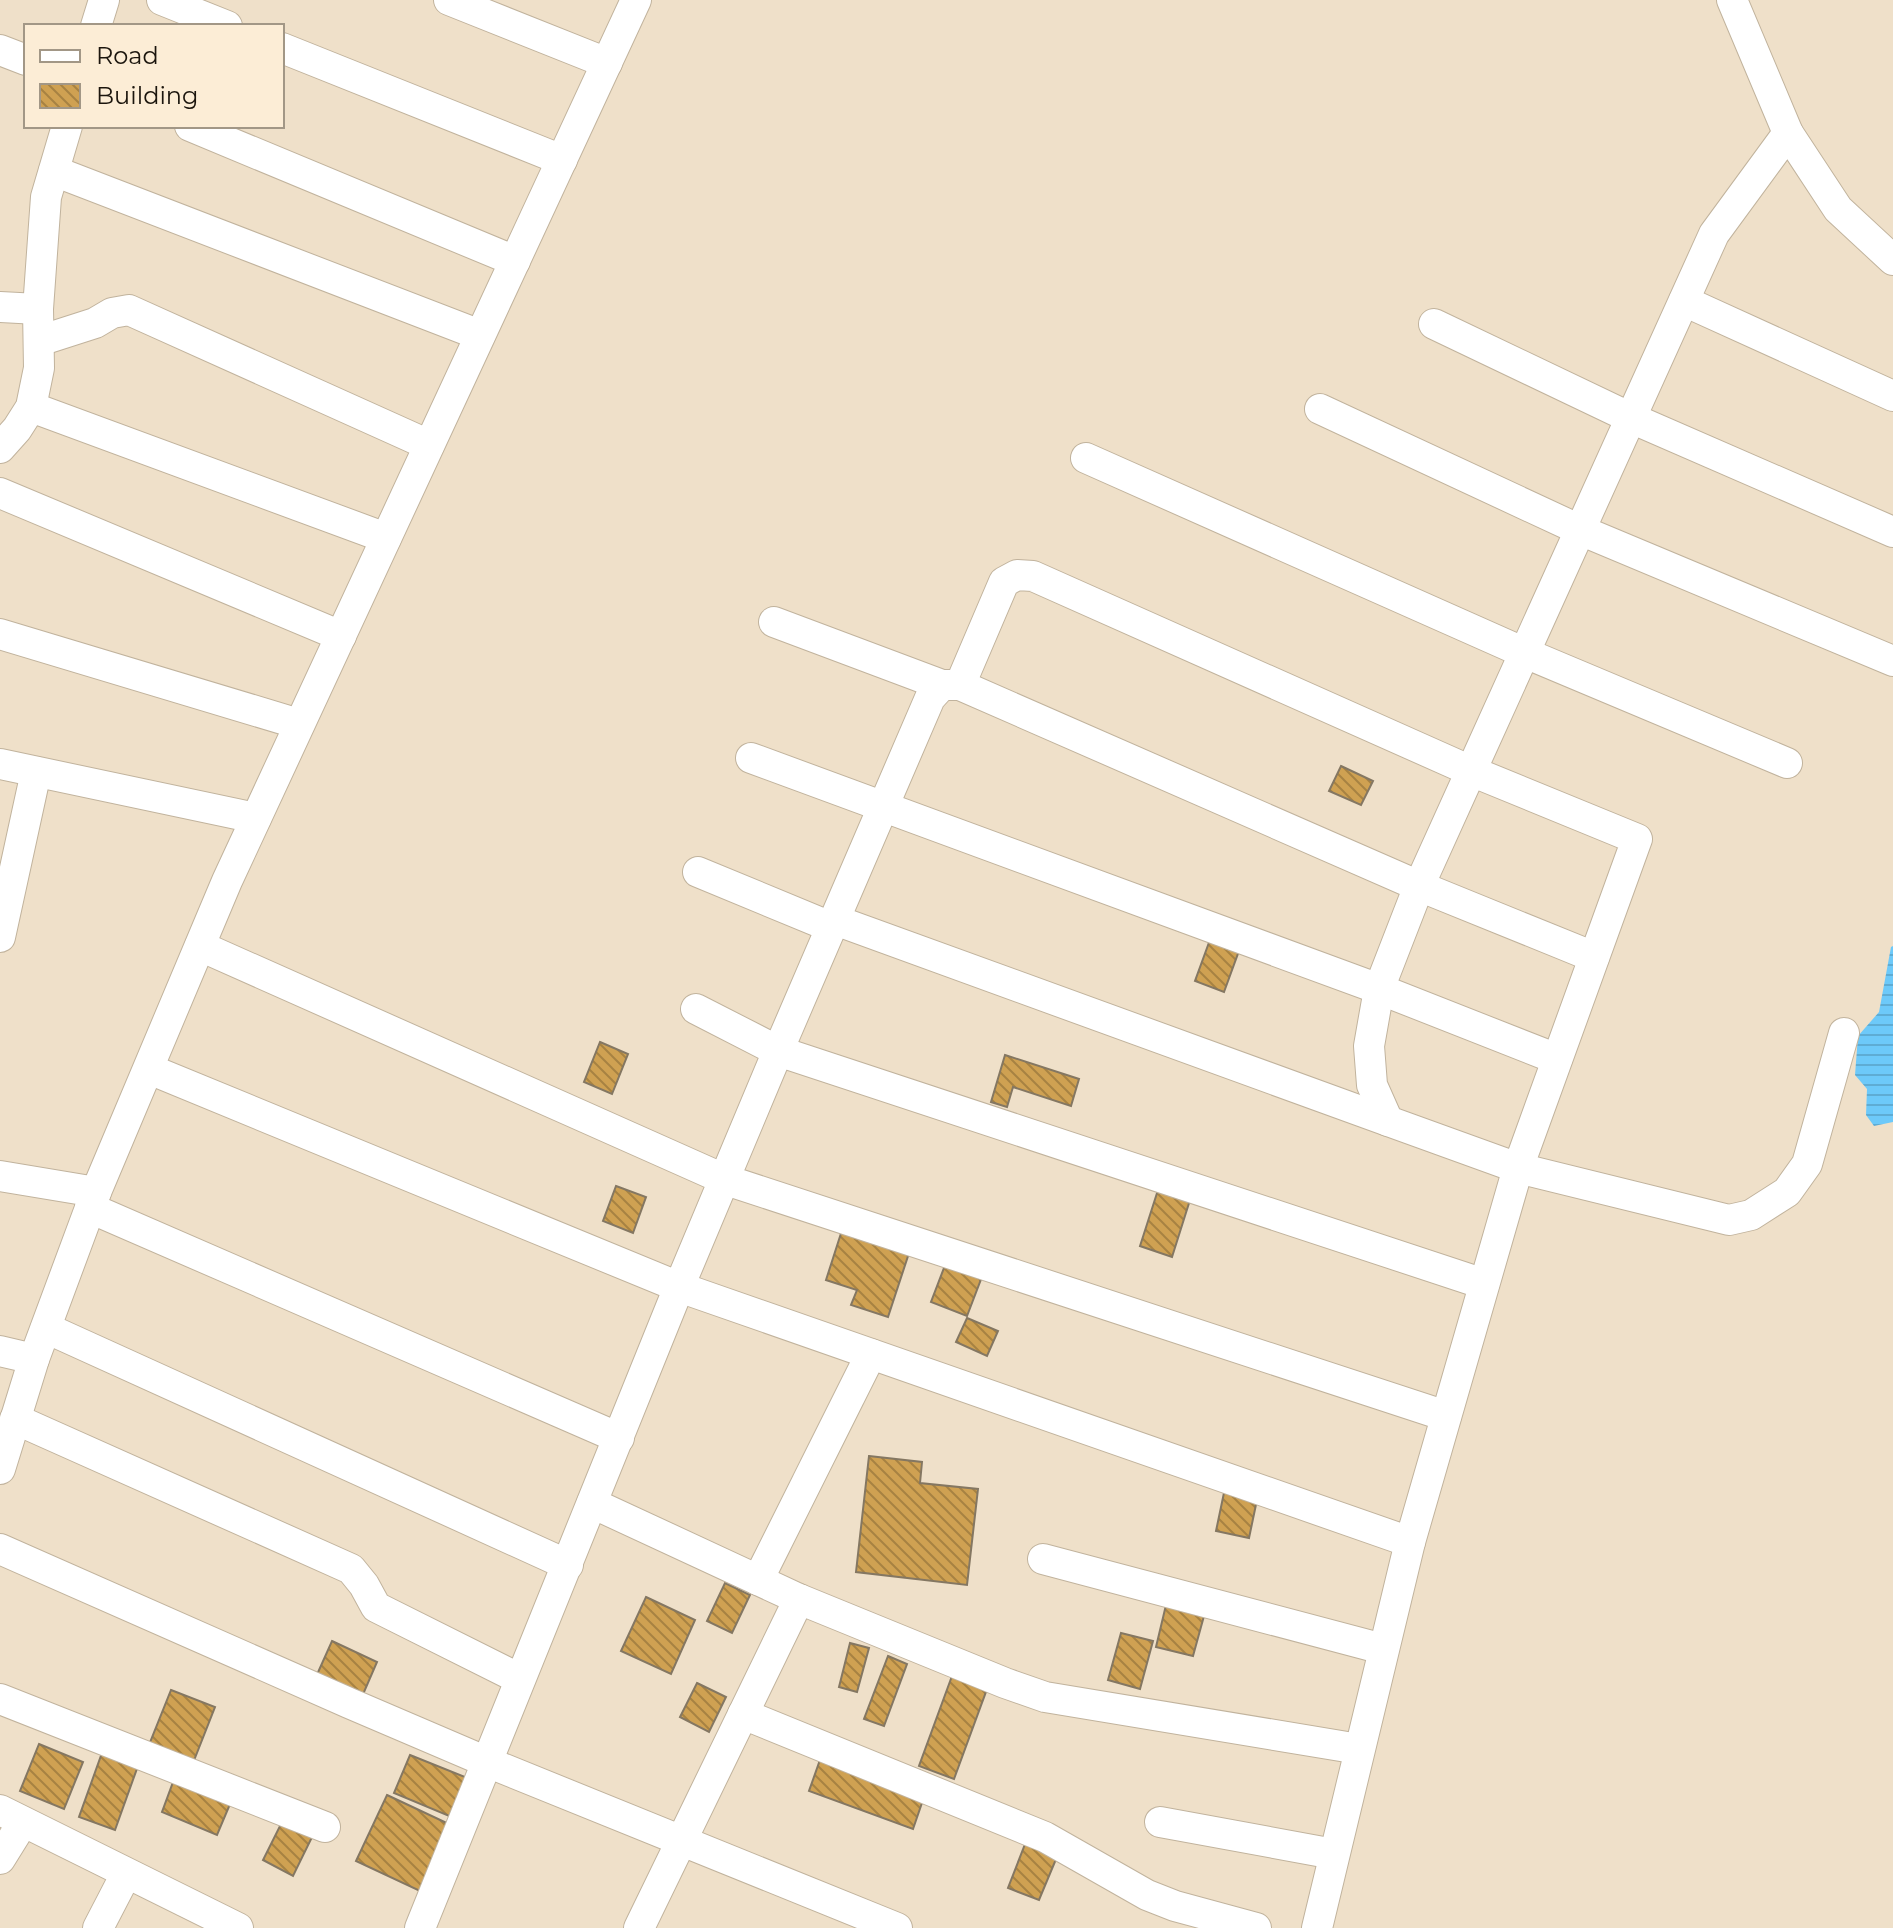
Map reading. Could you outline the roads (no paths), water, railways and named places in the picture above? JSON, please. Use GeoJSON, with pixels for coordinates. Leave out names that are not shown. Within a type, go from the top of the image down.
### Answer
{"type":"FeatureCollection","features":[{"type":"Feature","properties":{"kind":"street"},"geometry":{"type":"LineString","coordinates":[[97,24],[104,0]]}},
{"type":"Feature","properties":{"kind":"street"},"geometry":{"type":"LineString","coordinates":[[162,0],[222,24]]}},
{"type":"Feature","properties":{"kind":"street"},"geometry":{"type":"LineString","coordinates":[[449,0],[607,63]]}},
{"type":"Feature","properties":{"kind":"street"},"geometry":{"type":"LineString","coordinates":[[0,1469],[34,1359],[93,1200],[200,946],[299,724],[636,0]]}},
{"type":"Feature","properties":{"kind":"street"},"geometry":{"type":"LineString","coordinates":[[1732,0],[1788,133],[1838,209],[1893,260]]}},
{"type":"Feature","properties":{"kind":"street"},"geometry":{"type":"LineString","coordinates":[[284,49],[562,160]]}},
{"type":"Feature","properties":{"kind":"street"},"geometry":{"type":"LineString","coordinates":[[0,50],[24,59]]}},
{"type":"Feature","properties":{"kind":"street"},"geometry":{"type":"LineString","coordinates":[[0,448],[31,407],[39,368],[38,309],[46,197],[66,128]]}},
{"type":"Feature","properties":{"kind":"street"},"geometry":{"type":"LineString","coordinates":[[195,128],[515,261]]}},
{"type":"Feature","properties":{"kind":"street"},"geometry":{"type":"LineString","coordinates":[[1388,1121],[1372,1085],[1369,1046],[1379,989],[1419,886],[1714,234],[1788,133]]}},
{"type":"Feature","properties":{"kind":"street"},"geometry":{"type":"LineString","coordinates":[[54,171],[480,335]]}},
{"type":"Feature","properties":{"kind":"street"},"geometry":{"type":"LineString","coordinates":[[1684,301],[1893,396]]}},
{"type":"Feature","properties":{"kind":"street"},"geometry":{"type":"LineString","coordinates":[[0,307],[38,309]]}},
{"type":"Feature","properties":{"kind":"street"},"geometry":{"type":"LineString","coordinates":[[39,341],[95,323],[112,313],[129,310],[429,445]]}},
{"type":"Feature","properties":{"kind":"street"},"geometry":{"type":"LineString","coordinates":[[1434,324],[1631,418],[1893,532]]}},
{"type":"Feature","properties":{"kind":"street"},"geometry":{"type":"LineString","coordinates":[[31,407],[386,538]]}},
{"type":"Feature","properties":{"kind":"street"},"geometry":{"type":"LineString","coordinates":[[1320,409],[1580,530],[1893,661]]}},
{"type":"Feature","properties":{"kind":"street"},"geometry":{"type":"LineString","coordinates":[[1086,458],[1525,653],[1787,763]]}},
{"type":"Feature","properties":{"kind":"street"},"geometry":{"type":"LineString","coordinates":[[0,493],[341,636]]}},
{"type":"Feature","properties":{"kind":"street"},"geometry":{"type":"LineString","coordinates":[[420,1928],[679,1287],[930,698],[951,685],[1004,582],[1017,575],[1033,576],[1471,771],[1637,839],[1518,1168],[1410,1542],[1317,1928]]}},
{"type":"Feature","properties":{"kind":"street"},"geometry":{"type":"LineString","coordinates":[[774,622],[951,685],[1419,886],[1594,957]]}},
{"type":"Feature","properties":{"kind":"street"},"geometry":{"type":"LineString","coordinates":[[0,634],[299,724]]}},
{"type":"Feature","properties":{"kind":"street"},"geometry":{"type":"LineString","coordinates":[[751,758],[1379,989],[1557,1059]]}},
{"type":"Feature","properties":{"kind":"street"},"geometry":{"type":"LineString","coordinates":[[0,764],[256,818]]}},
{"type":"Feature","properties":{"kind":"street"},"geometry":{"type":"LineString","coordinates":[[0,937],[36,772]]}},
{"type":"Feature","properties":{"kind":"street"},"geometry":{"type":"LineString","coordinates":[[698,872],[1518,1168],[1729,1220],[1751,1215],[1787,1192],[1807,1164],[1844,1033]]}},
{"type":"Feature","properties":{"kind":"street"},"geometry":{"type":"LineString","coordinates":[[200,946],[726,1180],[1446,1416]]}},
{"type":"Feature","properties":{"kind":"street"},"geometry":{"type":"LineString","coordinates":[[696,1009],[778,1051],[1484,1284]]}},
{"type":"Feature","properties":{"kind":"street"},"geometry":{"type":"LineString","coordinates":[[149,1069],[679,1287],[1410,1542]]}},
{"type":"Feature","properties":{"kind":"street"},"geometry":{"type":"LineString","coordinates":[[0,1176],[93,1200],[619,1438]]}},
{"type":"Feature","properties":{"kind":"street"},"geometry":{"type":"LineString","coordinates":[[46,1328],[568,1565]]}},
{"type":"Feature","properties":{"kind":"street"},"geometry":{"type":"LineString","coordinates":[[0,1351],[34,1359]]}},
{"type":"Feature","properties":{"kind":"street"},"geometry":{"type":"LineString","coordinates":[[758,1580],[871,1354]]}},
{"type":"Feature","properties":{"kind":"street"},"geometry":{"type":"LineString","coordinates":[[15,1419],[351,1569],[376,1607],[520,1679]]}},
{"type":"Feature","properties":{"kind":"street"},"geometry":{"type":"LineString","coordinates":[[592,1503],[799,1599],[1045,1697],[1359,1749]]}},
{"type":"Feature","properties":{"kind":"street"},"geometry":{"type":"LineString","coordinates":[[0,1549],[487,1762],[897,1928]]}},
{"type":"Feature","properties":{"kind":"street"},"geometry":{"type":"LineString","coordinates":[[1043,1559],[1383,1649]]}},
{"type":"Feature","properties":{"kind":"street"},"geometry":{"type":"LineString","coordinates":[[639,1928],[799,1599]]}},
{"type":"Feature","properties":{"kind":"street"},"geometry":{"type":"LineString","coordinates":[[0,1699],[325,1827]]}},
{"type":"Feature","properties":{"kind":"street"},"geometry":{"type":"LineString","coordinates":[[743,1714],[1045,1837],[1147,1895],[1175,1906],[1256,1928]]}},
{"type":"Feature","properties":{"kind":"street"},"geometry":{"type":"LineString","coordinates":[[0,1859],[12,1816],[238,1928]]}},
{"type":"Feature","properties":{"kind":"street"},"geometry":{"type":"LineString","coordinates":[[1160,1822],[1334,1854]]}},
{"type":"Feature","properties":{"kind":"street"},"geometry":{"type":"LineString","coordinates":[[98,1928],[126,1874]]}},
{"type":"Feature","properties":{"kind":"water"},"geometry":{"type":"Polygon","coordinates":[[[1893,946],[1893,1122],[1874,1126],[1866,1115],[1867,1089],[1855,1075],[1858,1036],[1879,1012],[1893,946]]]}}]}
